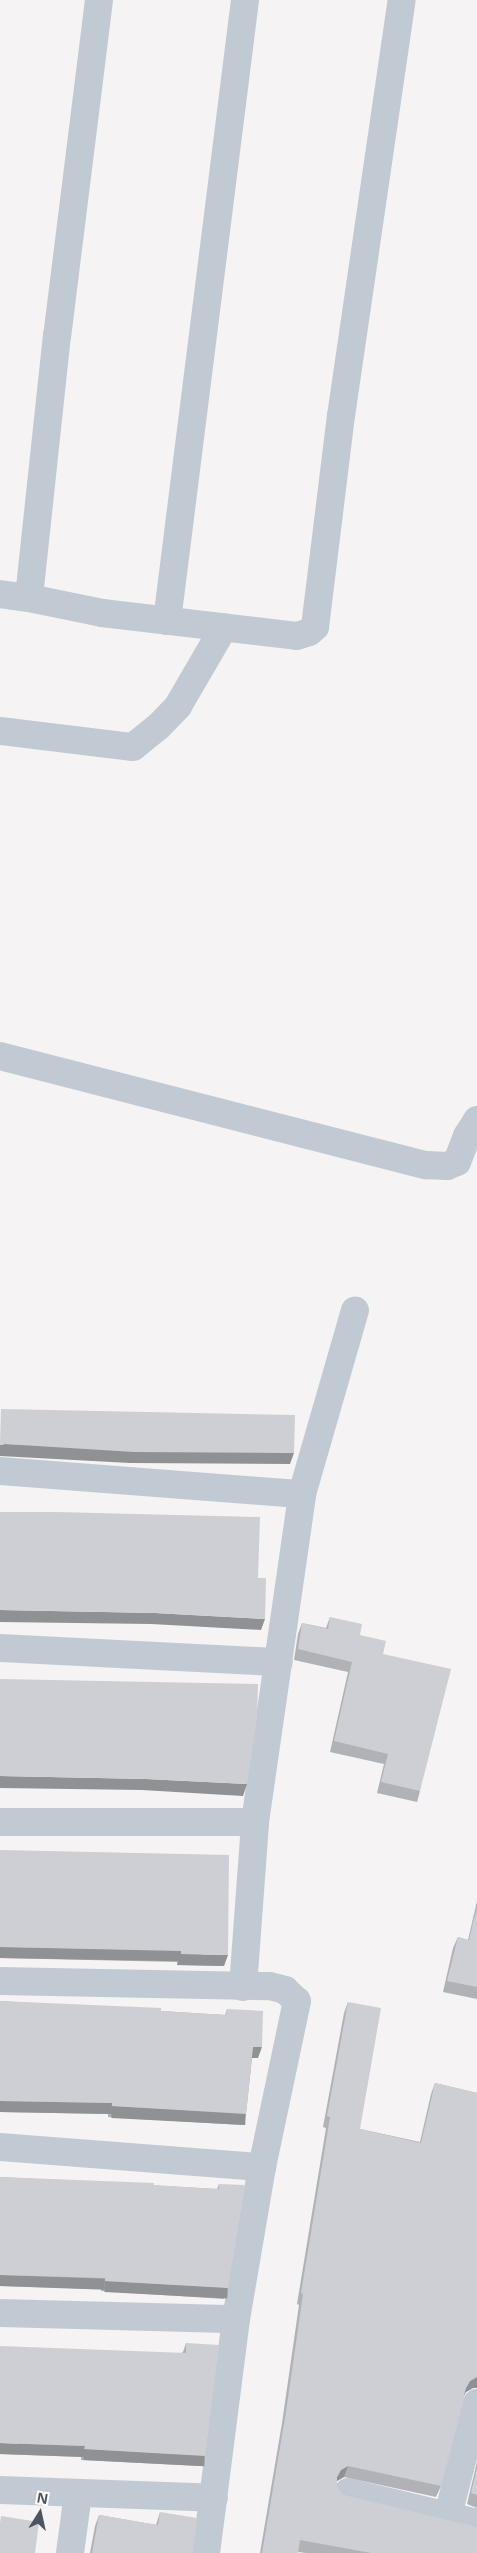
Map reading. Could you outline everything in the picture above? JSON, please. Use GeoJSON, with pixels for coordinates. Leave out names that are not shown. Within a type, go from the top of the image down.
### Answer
{"type":"FeatureCollection","features":[{"type":"Feature","properties":{"kind":"street"},"geometry":{"type":"LineString","coordinates":[[29,598],[57,335],[99,0]]}},
{"type":"Feature","properties":{"kind":"street"},"geometry":{"type":"LineString","coordinates":[[167,621],[245,0]]}},
{"type":"Feature","properties":{"kind":"street"},"geometry":{"type":"LineString","coordinates":[[0,594],[102,613],[297,636],[309,632],[315,627],[341,416],[402,0]]}},
{"type":"Feature","properties":{"kind":"street"},"geometry":{"type":"LineString","coordinates":[[0,731],[133,747],[158,727],[178,706],[224,627]]}},
{"type":"Feature","properties":{"kind":"street"},"geometry":{"type":"LineString","coordinates":[[0,1056],[426,1165],[446,1166],[457,1162],[467,1136],[477,1120]]}},
{"type":"Feature","properties":{"kind":"street"},"geometry":{"type":"LineString","coordinates":[[243,1986],[254,1822],[279,1662],[302,1494],[355,1310]]}},
{"type":"Feature","properties":{"kind":"street"},"geometry":{"type":"LineString","coordinates":[[0,1471],[302,1494]]}},
{"type":"Feature","properties":{"kind":"street"},"geometry":{"type":"LineString","coordinates":[[0,1648],[279,1662]]}},
{"type":"Feature","properties":{"kind":"street"},"geometry":{"type":"LineString","coordinates":[[0,1822],[254,1822]]}},
{"type":"Feature","properties":{"kind":"street"},"geometry":{"type":"LineString","coordinates":[[0,1981],[270,1986],[285,1990],[297,2001],[262,2167],[236,2319],[206,2553]]}},
{"type":"Feature","properties":{"kind":"street"},"geometry":{"type":"LineString","coordinates":[[0,2147],[262,2167]]}},
{"type":"Feature","properties":{"kind":"street"},"geometry":{"type":"LineString","coordinates":[[0,2313],[236,2319]]}},
{"type":"Feature","properties":{"kind":"street"},"geometry":{"type":"LineString","coordinates":[[448,2515],[477,2403]]}},
{"type":"Feature","properties":{"kind":"street"},"geometry":{"type":"LineString","coordinates":[[0,2490],[214,2498]]}},
{"type":"Feature","properties":{"kind":"street"},"geometry":{"type":"LineString","coordinates":[[348,2492],[477,2523]]}},
{"type":"Feature","properties":{"kind":"street"},"geometry":{"type":"LineString","coordinates":[[70,2553],[78,2494]]}},
{"type":"Feature","properties":{"kind":"building"},"geometry":{"type":"Polygon","coordinates":[[[1,1409],[295,1415],[294,1453],[134,1452],[0,1445],[1,1409]]]}},
{"type":"Feature","properties":{"kind":"building"},"geometry":{"type":"Polygon","coordinates":[[[0,1512],[260,1517],[258,1578],[266,1578],[265,1619],[155,1613],[0,1610],[0,1512]]]}},
{"type":"Feature","properties":{"kind":"building"},"geometry":{"type":"Polygon","coordinates":[[[330,1617],[362,1624],[360,1635],[386,1641],[383,1654],[451,1669],[420,1791],[381,1782],[388,1754],[334,1741],[352,1662],[298,1649],[302,1623],[328,1629],[330,1617]]]}},
{"type":"Feature","properties":{"kind":"building"},"geometry":{"type":"Polygon","coordinates":[[[0,1679],[258,1684],[257,1718],[247,1784],[146,1779],[0,1776],[0,1679]]]}},
{"type":"Feature","properties":{"kind":"building"},"geometry":{"type":"Polygon","coordinates":[[[0,1850],[229,1855],[228,1955],[181,1954],[181,1951],[0,1947],[0,1850]]]}},
{"type":"Feature","properties":{"kind":"building"},"geometry":{"type":"Polygon","coordinates":[[[477,1907],[477,1987],[447,1981],[458,1937],[469,1940],[477,1907]]]}},
{"type":"Feature","properties":{"kind":"building"},"geometry":{"type":"Polygon","coordinates":[[[0,2001],[161,2008],[161,2011],[226,2015],[227,2009],[263,2011],[262,2047],[253,2047],[246,2114],[112,2106],[112,2103],[0,2101],[0,2001]]]}},
{"type":"Feature","properties":{"kind":"building"},"geometry":{"type":"Polygon","coordinates":[[[348,2002],[381,2008],[360,2129],[421,2143],[435,2083],[477,2093],[477,2377],[470,2381],[466,2388],[441,2486],[348,2466],[341,2470],[337,2477],[337,2485],[341,2492],[348,2496],[477,2527],[477,2553],[371,2553],[300,2540],[298,2553],[262,2553],[286,2412],[303,2294],[301,2293],[330,2117],[327,2116],[348,2002]]]}},
{"type":"Feature","properties":{"kind":"building"},"geometry":{"type":"Polygon","coordinates":[[[0,2177],[154,2183],[154,2185],[219,2189],[219,2184],[245,2185],[228,2288],[105,2281],[105,2278],[0,2275],[0,2177]]]}},
{"type":"Feature","properties":{"kind":"building"},"geometry":{"type":"Polygon","coordinates":[[[186,2343],[219,2345],[205,2456],[84,2449],[85,2446],[0,2443],[0,2346],[186,2353],[186,2343]]]}},
{"type":"Feature","properties":{"kind":"building"},"geometry":{"type":"Polygon","coordinates":[[[477,2468],[477,2495],[471,2493],[477,2468]]]}},
{"type":"Feature","properties":{"kind":"building"},"geometry":{"type":"Polygon","coordinates":[[[160,2512],[197,2518],[193,2553],[92,2553],[99,2515],[158,2525],[160,2512]]]}},
{"type":"Feature","properties":{"kind":"building"},"geometry":{"type":"Polygon","coordinates":[[[1,2516],[39,2522],[35,2553],[0,2553],[1,2516]]]}}]}
